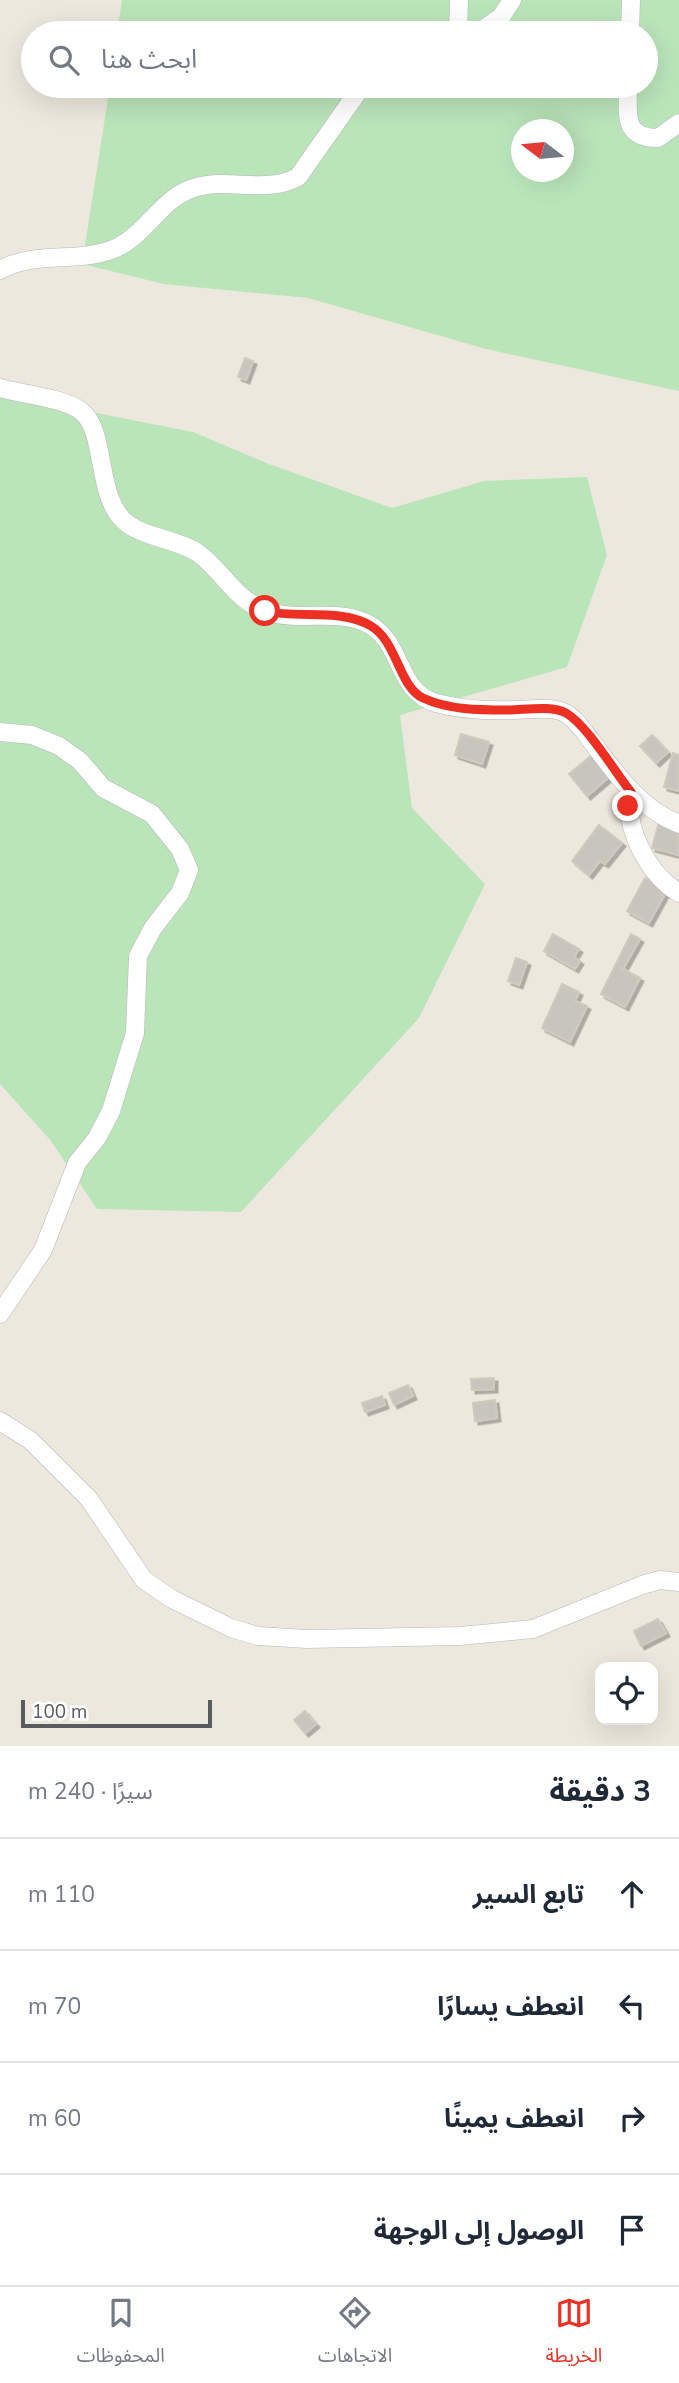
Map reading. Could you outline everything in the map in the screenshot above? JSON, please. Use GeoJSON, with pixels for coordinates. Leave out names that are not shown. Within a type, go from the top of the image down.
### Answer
{"type":"FeatureCollection","features":[{"type":"Feature","properties":{"kind":"street"},"geometry":{"type":"LineString","coordinates":[[458,21],[459,0]]}},
{"type":"Feature","properties":{"kind":"street"},"geometry":{"type":"LineString","coordinates":[[495,21],[512,0]]}},
{"type":"Feature","properties":{"kind":"street"},"geometry":{"type":"LineString","coordinates":[[630,21],[631,0]]}},
{"type":"Feature","properties":{"kind":"street"},"geometry":{"type":"LineString","coordinates":[[0,270],[22,262],[108,251],[132,237],[172,198],[200,186],[282,185],[303,172],[354,98]]}},
{"type":"Feature","properties":{"kind":"street"},"geometry":{"type":"LineString","coordinates":[[628,98],[631,130],[637,136],[658,138],[679,123]]}},
{"type":"Feature","properties":{"kind":"street"},"geometry":{"type":"LineString","coordinates":[[0,388],[79,409],[90,420],[105,484],[116,511],[123,520],[136,530],[193,550],[252,605],[285,616],[346,617],[370,625],[384,638],[415,693],[436,703],[464,709],[563,712],[576,722],[631,792],[651,810],[679,824]]}},
{"type":"Feature","properties":{"kind":"street"},"geometry":{"type":"LineString","coordinates":[[0,732],[32,735],[59,746],[80,761],[103,788],[152,814],[180,849],[189,870],[180,893],[153,928],[138,957],[135,1032],[111,1111],[97,1138],[77,1163],[43,1250],[0,1314]]}},
{"type":"Feature","properties":{"kind":"street"},"geometry":{"type":"LineString","coordinates":[[631,792],[627,813],[638,841],[664,882],[679,893]]}},
{"type":"Feature","properties":{"kind":"street"},"geometry":{"type":"LineString","coordinates":[[0,1421],[30,1440],[89,1499],[144,1580],[156,1590],[231,1628],[258,1636],[307,1639],[396,1638],[533,1629],[660,1580],[679,1582]]}},
{"type":"Feature","properties":{"kind":"green space"},"geometry":{"type":"Polygon","coordinates":[[[122,0],[679,0],[679,391],[486,349],[308,298],[164,284],[82,264],[108,98],[658,98],[658,21],[119,21],[122,0]]]}},
{"type":"Feature","properties":{"kind":"green space"},"geometry":{"type":"Polygon","coordinates":[[[0,394],[193,432],[269,464],[392,508],[484,481],[587,477],[607,555],[567,667],[400,715],[412,808],[485,884],[419,1018],[241,1212],[97,1209],[51,1141],[0,1084],[0,394]]]}},
{"type":"Feature","properties":{"kind":"building"},"geometry":{"type":"Polygon","coordinates":[[[245,358],[253,361],[246,380],[238,377],[245,358]]]}},
{"type":"Feature","properties":{"kind":"building"},"geometry":{"type":"Polygon","coordinates":[[[461,734],[489,742],[482,764],[455,755],[461,734]]]}},
{"type":"Feature","properties":{"kind":"building"},"geometry":{"type":"Polygon","coordinates":[[[652,735],[668,752],[656,763],[640,746],[652,735]]]}},
{"type":"Feature","properties":{"kind":"building"},"geometry":{"type":"Polygon","coordinates":[[[673,753],[679,755],[679,791],[664,787],[673,753]]]}},
{"type":"Feature","properties":{"kind":"building"},"geometry":{"type":"Polygon","coordinates":[[[592,755],[609,777],[587,796],[569,774],[592,755]]]}},
{"type":"Feature","properties":{"kind":"building"},"geometry":{"type":"Polygon","coordinates":[[[659,822],[679,827],[678,855],[652,848],[659,822]]]}},
{"type":"Feature","properties":{"kind":"building"},"geometry":{"type":"Polygon","coordinates":[[[599,825],[622,843],[605,864],[600,861],[589,875],[572,861],[599,825]]]}},
{"type":"Feature","properties":{"kind":"building"},"geometry":{"type":"Polygon","coordinates":[[[645,878],[667,890],[649,923],[627,911],[645,878]]]}},
{"type":"Feature","properties":{"kind":"building"},"geometry":{"type":"Polygon","coordinates":[[[553,934],[579,949],[574,957],[580,961],[575,969],[544,951],[553,934]]]}},
{"type":"Feature","properties":{"kind":"building"},"geometry":{"type":"Polygon","coordinates":[[[631,934],[640,939],[623,969],[640,978],[625,1007],[601,994],[631,934]]]}},
{"type":"Feature","properties":{"kind":"building"},"geometry":{"type":"Polygon","coordinates":[[[516,958],[527,962],[519,985],[508,981],[516,958]]]}},
{"type":"Feature","properties":{"kind":"building"},"geometry":{"type":"Polygon","coordinates":[[[562,984],[579,992],[575,1001],[587,1006],[570,1042],[542,1028],[562,984]]]}},
{"type":"Feature","properties":{"kind":"building"},"geometry":{"type":"Polygon","coordinates":[[[494,1378],[494,1389],[472,1390],[471,1379],[494,1378]]]}},
{"type":"Feature","properties":{"kind":"building"},"geometry":{"type":"Polygon","coordinates":[[[408,1385],[413,1396],[394,1405],[389,1393],[408,1385]]]}},
{"type":"Feature","properties":{"kind":"building"},"geometry":{"type":"Polygon","coordinates":[[[382,1396],[385,1405],[365,1412],[362,1403],[382,1396]]]}},
{"type":"Feature","properties":{"kind":"building"},"geometry":{"type":"Polygon","coordinates":[[[495,1400],[497,1418],[475,1421],[473,1403],[495,1400]]]}},
{"type":"Feature","properties":{"kind":"building"},"geometry":{"type":"Polygon","coordinates":[[[658,1619],[666,1633],[641,1646],[634,1631],[658,1619]]]}},
{"type":"Feature","properties":{"kind":"building"},"geometry":{"type":"Polygon","coordinates":[[[305,1711],[316,1724],[305,1733],[294,1720],[305,1711]]]}},
{"type":"Feature","properties":{"kind":"route"},"geometry":{"type":"LineString","coordinates":[[265,611],[295,617],[346,617],[370,625],[384,638],[415,693],[436,703],[464,709],[556,710],[569,715],[631,792],[628,806]]}}]}
